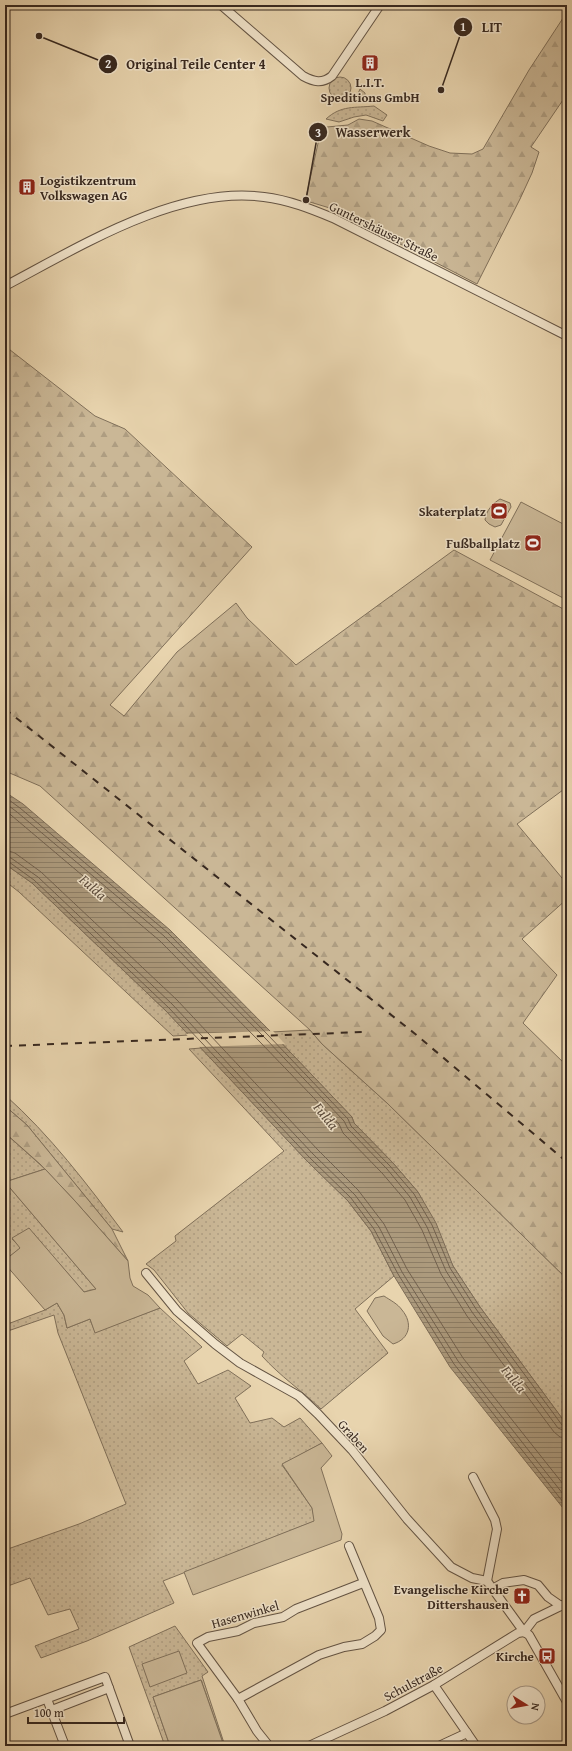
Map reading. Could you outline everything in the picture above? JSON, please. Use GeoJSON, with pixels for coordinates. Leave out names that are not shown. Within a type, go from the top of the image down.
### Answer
{"type":"FeatureCollection","features":[{"type":"Feature","properties":{"kind":"street"},"geometry":{"type":"LineString","coordinates":[[221,5],[303,76],[319,82],[332,76],[380,5]]}},
{"type":"Feature","properties":{"kind":"street","name":"Guntershäuser Straße"},"geometry":{"type":"LineString","coordinates":[[5,286],[103,236],[167,208],[218,197],[263,197],[300,204],[333,218],[567,336]]}},
{"type":"Feature","properties":{"kind":"street","name":"Graben"},"geometry":{"type":"LineString","coordinates":[[146,1273],[177,1311],[215,1344],[240,1363],[299,1396],[318,1414],[352,1450],[407,1519],[451,1567],[472,1578],[488,1581]]}},
{"type":"Feature","properties":{"kind":"street"},"geometry":{"type":"LineString","coordinates":[[473,1477],[495,1520],[497,1529],[488,1581],[524,1632],[529,1635],[534,1642],[567,1702]]}},
{"type":"Feature","properties":{"kind":"street"},"geometry":{"type":"LineString","coordinates":[[238,1699],[319,1655],[344,1647],[362,1644],[375,1636],[381,1630],[381,1625],[349,1546]]}},
{"type":"Feature","properties":{"kind":"street"},"geometry":{"type":"LineString","coordinates":[[494,1588],[503,1583],[524,1580],[538,1585],[548,1597],[564,1604]]}},
{"type":"Feature","properties":{"kind":"street","name":"Hasenwinkel"},"geometry":{"type":"LineString","coordinates":[[269,1746],[257,1731],[238,1699],[197,1643],[208,1637],[238,1631],[254,1623],[283,1617],[296,1609],[363,1582]]}},
{"type":"Feature","properties":{"kind":"street"},"geometry":{"type":"LineString","coordinates":[[524,1632],[534,1619],[564,1604]]}},
{"type":"Feature","properties":{"kind":"street","name":"Schulstraße"},"geometry":{"type":"LineString","coordinates":[[309,1746],[370,1718],[434,1685],[518,1633],[524,1632]]}},
{"type":"Feature","properties":{"kind":"street"},"geometry":{"type":"LineString","coordinates":[[5,1714],[105,1677],[130,1746]]}},
{"type":"Feature","properties":{"kind":"street"},"geometry":{"type":"LineString","coordinates":[[434,1685],[476,1746]]}},
{"type":"Feature","properties":{"kind":"street"},"geometry":{"type":"LineString","coordinates":[[52,1710],[109,1688]]}},
{"type":"Feature","properties":{"kind":"street"},"geometry":{"type":"LineString","coordinates":[[47,1698],[65,1746]]}},
{"type":"Feature","properties":{"kind":"street"},"geometry":{"type":"LineString","coordinates":[[439,1746],[467,1733]]}},
{"type":"Feature","properties":{"kind":"green space"},"geometry":{"type":"Polygon","coordinates":[[[567,12],[567,94],[531,147],[539,152],[532,173],[477,284],[333,209],[310,202],[306,197],[321,130],[327,127],[348,125],[359,119],[372,121],[429,146],[450,153],[472,154],[483,149],[529,70],[567,12]]]}},
{"type":"Feature","properties":{"kind":"green space"},"geometry":{"type":"Polygon","coordinates":[[[340,77],[348,80],[351,88],[348,96],[340,99],[332,96],[329,88],[332,80],[340,77]]]}},
{"type":"Feature","properties":{"kind":"green space"},"geometry":{"type":"Polygon","coordinates":[[[360,89],[365,93],[365,100],[355,101],[360,89]]]}},
{"type":"Feature","properties":{"kind":"green space"},"geometry":{"type":"Polygon","coordinates":[[[374,106],[387,115],[383,121],[366,115],[339,122],[326,119],[337,111],[343,109],[374,106]]]}},
{"type":"Feature","properties":{"kind":"green space"},"geometry":{"type":"Polygon","coordinates":[[[5,346],[95,416],[125,429],[252,547],[110,705],[124,716],[177,652],[236,603],[247,618],[296,665],[454,550],[567,611],[567,787],[517,824],[567,884],[567,899],[522,939],[557,975],[523,1023],[567,1066],[567,1279],[387,1103],[322,1044],[310,1030],[40,786],[5,771],[5,346]]]}},
{"type":"Feature","properties":{"kind":"green space","name":"Skaterplatz"},"geometry":{"type":"Polygon","coordinates":[[[500,499],[510,503],[511,507],[501,525],[495,527],[485,520],[490,508],[500,499]]]}},
{"type":"Feature","properties":{"kind":"green space","name":"Fußballplatz"},"geometry":{"type":"Polygon","coordinates":[[[521,502],[567,526],[567,600],[490,560],[521,502]]]}},
{"type":"Feature","properties":{"kind":"green space"},"geometry":{"type":"Polygon","coordinates":[[[5,864],[32,883],[166,1011],[189,1035],[173,1036],[19,892],[5,881],[5,864]]]}},
{"type":"Feature","properties":{"kind":"green space"},"geometry":{"type":"Polygon","coordinates":[[[310,1030],[322,1044],[387,1103],[567,1279],[567,1425],[480,1307],[453,1266],[418,1192],[393,1163],[354,1123],[352,1117],[271,1032],[310,1030]]]}},
{"type":"Feature","properties":{"kind":"green space"},"geometry":{"type":"Polygon","coordinates":[[[201,1048],[307,1161],[348,1201],[371,1231],[394,1276],[355,1309],[388,1353],[321,1409],[276,1370],[262,1356],[264,1352],[242,1334],[227,1346],[188,1313],[154,1270],[146,1264],[176,1241],[175,1236],[284,1151],[189,1049],[201,1048]]]}},
{"type":"Feature","properties":{"kind":"green space"},"geometry":{"type":"Polygon","coordinates":[[[5,1095],[22,1110],[53,1143],[123,1232],[112,1229],[27,1125],[5,1106],[5,1095]]]}},
{"type":"Feature","properties":{"kind":"green space"},"geometry":{"type":"Polygon","coordinates":[[[5,1106],[27,1125],[112,1229],[128,1261],[40,1164],[5,1133],[5,1106]]]}},
{"type":"Feature","properties":{"kind":"green space"},"geometry":{"type":"Polygon","coordinates":[[[5,1133],[45,1169],[5,1182],[5,1133]]]}},
{"type":"Feature","properties":{"kind":"green space"},"geometry":{"type":"Polygon","coordinates":[[[45,1169],[128,1261],[130,1278],[133,1286],[148,1295],[160,1308],[95,1333],[90,1319],[67,1328],[64,1315],[57,1303],[45,1310],[5,1264],[5,1260],[20,1248],[12,1238],[29,1228],[84,1292],[96,1289],[5,1182],[45,1169]]]}},
{"type":"Feature","properties":{"kind":"green space"},"geometry":{"type":"Polygon","coordinates":[[[5,1182],[96,1289],[84,1292],[29,1229],[12,1239],[21,1248],[5,1260],[5,1182]]]}},
{"type":"Feature","properties":{"kind":"green space"},"geometry":{"type":"Polygon","coordinates":[[[384,1296],[400,1308],[408,1320],[408,1330],[406,1334],[399,1342],[393,1344],[383,1336],[367,1311],[375,1298],[384,1296]]]}},
{"type":"Feature","properties":{"kind":"green space"},"geometry":{"type":"Polygon","coordinates":[[[57,1303],[64,1315],[67,1328],[90,1319],[95,1332],[160,1308],[202,1347],[184,1361],[198,1384],[228,1370],[251,1386],[235,1398],[250,1423],[272,1418],[284,1427],[300,1418],[322,1443],[282,1465],[312,1508],[315,1521],[163,1581],[174,1603],[87,1641],[41,1658],[35,1646],[79,1629],[70,1609],[48,1615],[30,1578],[5,1587],[5,1550],[79,1524],[126,1504],[58,1333],[54,1315],[5,1332],[5,1325],[45,1310],[57,1303]]]}},
{"type":"Feature","properties":{"kind":"green space"},"geometry":{"type":"Polygon","coordinates":[[[322,1443],[332,1456],[321,1468],[342,1534],[341,1540],[193,1595],[184,1572],[314,1521],[312,1508],[282,1464],[322,1443]]]}},
{"type":"Feature","properties":{"kind":"green space"},"geometry":{"type":"Polygon","coordinates":[[[175,1626],[208,1672],[202,1676],[225,1746],[201,1680],[153,1697],[170,1746],[165,1746],[129,1647],[175,1626]]]}},
{"type":"Feature","properties":{"kind":"green space"},"geometry":{"type":"Polygon","coordinates":[[[179,1651],[187,1673],[150,1687],[142,1664],[179,1651]]]}},
{"type":"Feature","properties":{"kind":"green space"},"geometry":{"type":"Polygon","coordinates":[[[201,1680],[224,1746],[170,1746],[153,1697],[201,1680]]]}},
{"type":"Feature","properties":{"kind":"water","name":"Fulda"},"geometry":{"type":"Polygon","coordinates":[[[5,792],[23,804],[170,930],[271,1032],[352,1117],[354,1123],[393,1163],[418,1192],[436,1223],[453,1266],[480,1307],[567,1425],[567,1513],[450,1367],[394,1276],[371,1231],[348,1201],[307,1161],[166,1011],[32,883],[5,864],[5,792]]]}},
{"type":"Feature","properties":{"kind":"pier"},"geometry":{"type":"Polygon","coordinates":[[[273,1031],[285,1044],[197,1047],[186,1034],[273,1031]]]}},
{"type":"Feature","properties":{"kind":"railway"},"geometry":{"type":"LineString","coordinates":[[276,5],[302,8],[324,5]]}},
{"type":"Feature","properties":{"kind":"railway"},"geometry":{"type":"LineString","coordinates":[[5,709],[414,1033],[567,1162]]}},
{"type":"Feature","properties":{"kind":"railway"},"geometry":{"type":"LineString","coordinates":[[5,1046],[363,1032]]}},
{"type":"Feature","properties":{"kind":"place","name":"Original Teile Center 4"},"geometry":{"type":"Point","coordinates":[39,36]}},
{"type":"Feature","properties":{"kind":"place","name":"L.I.T. Speditions GmbH"},"geometry":{"type":"Point","coordinates":[370,63]}},
{"type":"Feature","properties":{"kind":"place","name":"LIT"},"geometry":{"type":"Point","coordinates":[441,90]}},
{"type":"Feature","properties":{"kind":"place","name":"Logistikzentrum Volkswagen AG"},"geometry":{"type":"Point","coordinates":[27,187]}},
{"type":"Feature","properties":{"kind":"place","name":"Wasserwerk"},"geometry":{"type":"Point","coordinates":[306,200]}},
{"type":"Feature","properties":{"kind":"place","name":"Skaterplatz"},"geometry":{"type":"Point","coordinates":[499,511]}},
{"type":"Feature","properties":{"kind":"place","name":"Fußballplatz"},"geometry":{"type":"Point","coordinates":[533,543]}},
{"type":"Feature","properties":{"kind":"place","name":"Evangelische Kirche Dittershausen"},"geometry":{"type":"Point","coordinates":[522,1596]}},
{"type":"Feature","properties":{"kind":"place","name":"Kirche"},"geometry":{"type":"Point","coordinates":[547,1656]}}]}
